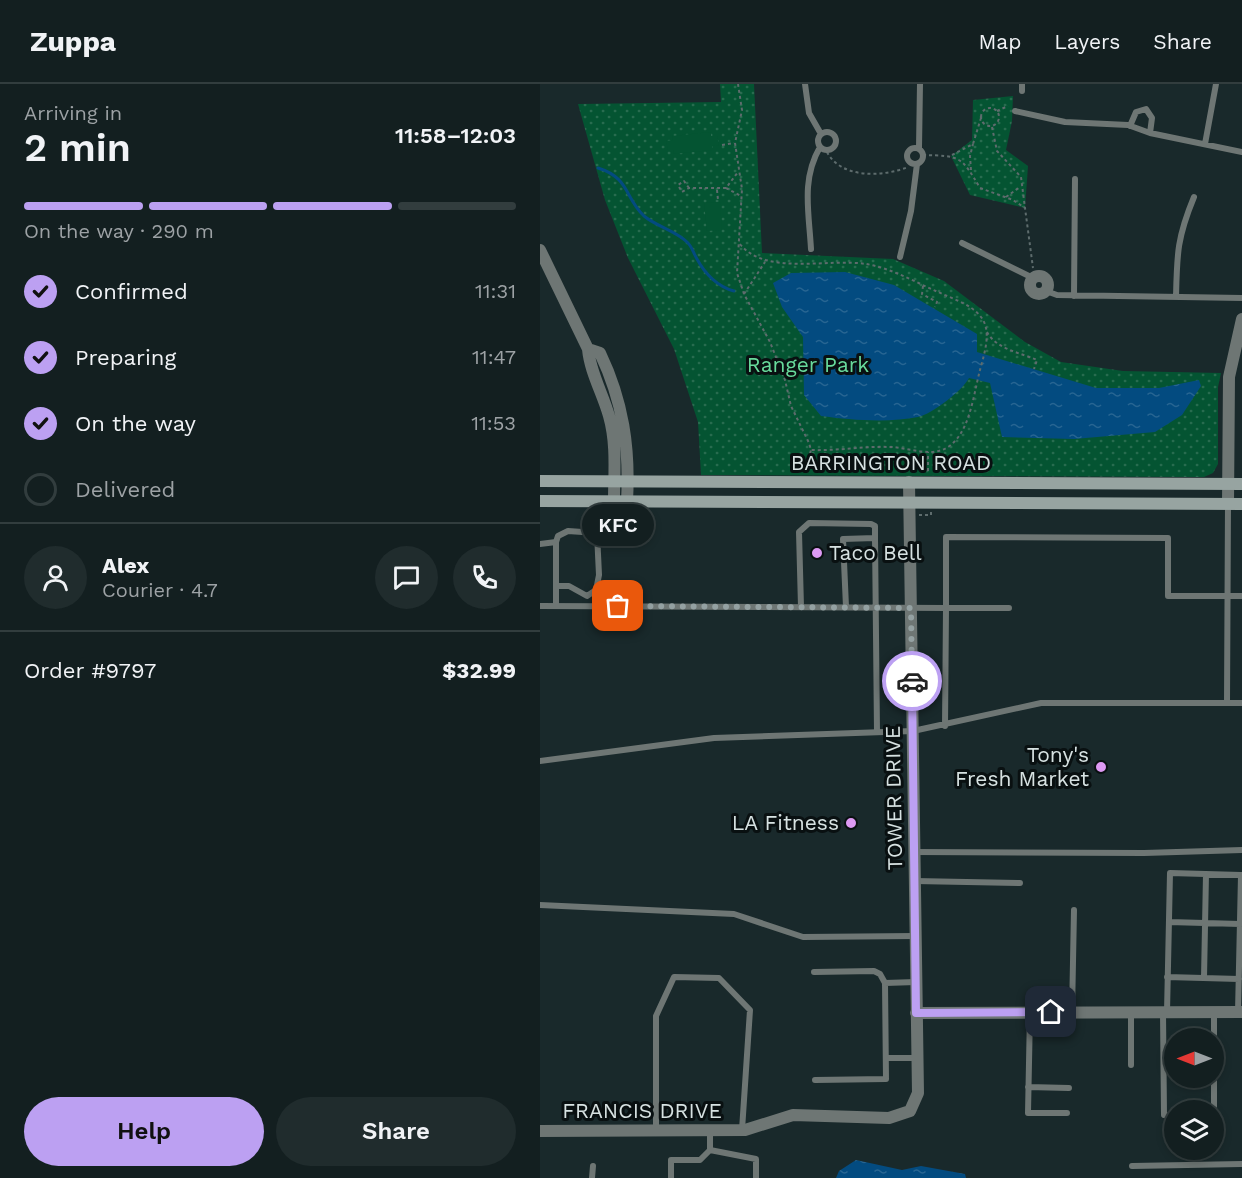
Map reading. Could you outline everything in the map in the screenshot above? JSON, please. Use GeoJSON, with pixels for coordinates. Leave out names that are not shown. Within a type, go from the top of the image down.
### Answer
{"type":"FeatureCollection","features":[{"type":"Feature","properties":{"kind":"main road","name":"BARRINGTON ROAD"},"geometry":{"type":"LineString","coordinates":[[540,481],[1242,484]]}},
{"type":"Feature","properties":{"kind":"main road","name":"BARRINGTON ROAD"},"geometry":{"type":"LineString","coordinates":[[540,501],[1242,504]]}},
{"type":"Feature","properties":{"kind":"street"},"geometry":{"type":"LineString","coordinates":[[540,250],[588,349],[589,360],[603,396],[613,433],[614,481],[621,501]]}},
{"type":"Feature","properties":{"kind":"street"},"geometry":{"type":"LineString","coordinates":[[1033,273],[1029,285],[1032,292],[1039,295],[1046,291]]}},
{"type":"Feature","properties":{"kind":"street"},"geometry":{"type":"LineString","coordinates":[[1228,504],[1230,377],[1242,319]]}},
{"type":"Feature","properties":{"kind":"street"},"geometry":{"type":"LineString","coordinates":[[588,349],[600,353],[621,407],[628,448],[628,482],[621,501]]}},
{"type":"Feature","properties":{"kind":"street","name":"TOWER DRIVE"},"geometry":{"type":"LineString","coordinates":[[909,482],[918,1093],[910,1111]]}},
{"type":"Feature","properties":{"kind":"street"},"geometry":{"type":"LineString","coordinates":[[916,1013],[1240,1012]]}},
{"type":"Feature","properties":{"kind":"street","name":"FRANCIS DRIVE"},"geometry":{"type":"LineString","coordinates":[[540,1131],[743,1130],[793,1115],[889,1118],[910,1111]]}},
{"type":"Feature","properties":{"kind":"lane"},"geometry":{"type":"LineString","coordinates":[[805,84],[809,113],[821,134]]}},
{"type":"Feature","properties":{"kind":"lane"},"geometry":{"type":"LineString","coordinates":[[900,257],[911,211],[915,164],[923,156],[919,148],[920,84]]}},
{"type":"Feature","properties":{"kind":"lane"},"geometry":{"type":"LineString","coordinates":[[1204,144],[1216,84]]}},
{"type":"Feature","properties":{"kind":"lane"},"geometry":{"type":"LineString","coordinates":[[1130,126],[1136,112],[1146,109],[1152,118],[1150,133]]}},
{"type":"Feature","properties":{"kind":"lane"},"geometry":{"type":"LineString","coordinates":[[1015,111],[1065,122],[1130,126],[1150,133],[1242,152]]}},
{"type":"Feature","properties":{"kind":"lane"},"geometry":{"type":"LineString","coordinates":[[811,249],[807,180],[810,166],[823,148],[833,146],[835,138],[829,132],[821,134],[818,139],[823,148]]}},
{"type":"Feature","properties":{"kind":"lane"},"geometry":{"type":"LineString","coordinates":[[915,164],[908,160],[907,152],[911,148],[919,148]]}},
{"type":"Feature","properties":{"kind":"lane"},"geometry":{"type":"LineString","coordinates":[[1074,296],[1076,179]]}},
{"type":"Feature","properties":{"kind":"lane"},"geometry":{"type":"LineString","coordinates":[[1176,297],[1180,228],[1194,197]]}},
{"type":"Feature","properties":{"kind":"lane"},"geometry":{"type":"LineString","coordinates":[[962,243],[1033,273]]}},
{"type":"Feature","properties":{"kind":"lane"},"geometry":{"type":"LineString","coordinates":[[1046,291],[1057,295],[1074,296],[1242,298]]}},
{"type":"Feature","properties":{"kind":"lane"},"geometry":{"type":"LineString","coordinates":[[1227,703],[1228,504]]}},
{"type":"Feature","properties":{"kind":"lane"},"geometry":{"type":"LineString","coordinates":[[801,607],[802,527],[809,523],[872,524],[875,526],[877,732]]}},
{"type":"Feature","properties":{"kind":"lane"},"geometry":{"type":"LineString","coordinates":[[556,586],[569,586],[588,596],[596,590],[599,575],[597,533],[568,531],[558,536],[556,542],[556,586],[556,606]]}},
{"type":"Feature","properties":{"kind":"lane"},"geometry":{"type":"LineString","coordinates":[[945,726],[946,537],[1168,538],[1168,596],[1242,597]]}},
{"type":"Feature","properties":{"kind":"lane"},"geometry":{"type":"LineString","coordinates":[[846,607],[843,539],[875,538]]}},
{"type":"Feature","properties":{"kind":"lane"},"geometry":{"type":"LineString","coordinates":[[540,544],[556,542]]}},
{"type":"Feature","properties":{"kind":"lane"},"geometry":{"type":"LineString","coordinates":[[540,606],[1009,608]]}},
{"type":"Feature","properties":{"kind":"lane"},"geometry":{"type":"LineString","coordinates":[[540,761],[704,739],[913,731],[945,726],[1041,703],[1242,703]]}},
{"type":"Feature","properties":{"kind":"lane"},"geometry":{"type":"LineString","coordinates":[[914,852],[1144,853],[1242,850]]}},
{"type":"Feature","properties":{"kind":"lane"},"geometry":{"type":"LineString","coordinates":[[1164,1100],[1170,873],[1241,875],[1240,1012]]}},
{"type":"Feature","properties":{"kind":"lane"},"geometry":{"type":"LineString","coordinates":[[1204,978],[1206,874]]}},
{"type":"Feature","properties":{"kind":"lane"},"geometry":{"type":"LineString","coordinates":[[915,881],[1020,882]]}},
{"type":"Feature","properties":{"kind":"lane"},"geometry":{"type":"LineString","coordinates":[[540,905],[734,914],[802,937],[915,936]]}},
{"type":"Feature","properties":{"kind":"lane"},"geometry":{"type":"LineString","coordinates":[[1072,1012],[1074,910]]}},
{"type":"Feature","properties":{"kind":"lane"},"geometry":{"type":"LineString","coordinates":[[1169,922],[1240,924]]}},
{"type":"Feature","properties":{"kind":"lane"},"geometry":{"type":"LineString","coordinates":[[814,972],[874,971],[885,983],[886,1058],[886,1079],[815,1080]]}},
{"type":"Feature","properties":{"kind":"lane"},"geometry":{"type":"LineString","coordinates":[[656,1130],[656,1016],[674,977],[719,978],[750,1010],[743,1130]]}},
{"type":"Feature","properties":{"kind":"lane"},"geometry":{"type":"LineString","coordinates":[[1167,977],[1239,979]]}},
{"type":"Feature","properties":{"kind":"lane"},"geometry":{"type":"LineString","coordinates":[[885,983],[916,982]]}},
{"type":"Feature","properties":{"kind":"lane"},"geometry":{"type":"LineString","coordinates":[[1030,1012],[1028,1113],[1067,1113]]}},
{"type":"Feature","properties":{"kind":"lane"},"geometry":{"type":"LineString","coordinates":[[1131,1012],[1131,1065]]}},
{"type":"Feature","properties":{"kind":"lane"},"geometry":{"type":"LineString","coordinates":[[1214,1012],[1214,1100]]}},
{"type":"Feature","properties":{"kind":"lane"},"geometry":{"type":"LineString","coordinates":[[886,1058],[917,1058]]}},
{"type":"Feature","properties":{"kind":"lane"},"geometry":{"type":"LineString","coordinates":[[1028,1087],[1069,1088]]}},
{"type":"Feature","properties":{"kind":"lane"},"geometry":{"type":"LineString","coordinates":[[671,1178],[671,1160],[700,1160],[710,1150],[710,1130]]}},
{"type":"Feature","properties":{"kind":"lane"},"geometry":{"type":"LineString","coordinates":[[710,1150],[756,1159],[756,1178]]}},
{"type":"Feature","properties":{"kind":"lane"},"geometry":{"type":"LineString","coordinates":[[1132,1166],[1242,1164]]}},
{"type":"Feature","properties":{"kind":"lane"},"geometry":{"type":"LineString","coordinates":[[592,1166],[592,1178]]}},
{"type":"Feature","properties":{"kind":"path"},"geometry":{"type":"LineString","coordinates":[[738,84],[742,110],[735,143],[741,196],[740,244],[736,256],[737,273],[744,294],[770,342],[791,406],[811,450],[805,472]]}},
{"type":"Feature","properties":{"kind":"path"},"geometry":{"type":"LineString","coordinates":[[992,127],[1000,119],[994,109],[986,109],[981,118],[970,156],[971,170],[980,188],[1006,197],[1025,208]]}},
{"type":"Feature","properties":{"kind":"path"},"geometry":{"type":"LineString","coordinates":[[981,118],[984,124],[992,127]]}},
{"type":"Feature","properties":{"kind":"path"},"geometry":{"type":"LineString","coordinates":[[992,127],[997,151],[1018,171],[1033,273]]}},
{"type":"Feature","properties":{"kind":"path"},"geometry":{"type":"LineString","coordinates":[[722,145],[735,143]]}},
{"type":"Feature","properties":{"kind":"path"},"geometry":{"type":"LineString","coordinates":[[923,156],[951,156],[973,144]]}},
{"type":"Feature","properties":{"kind":"path"},"geometry":{"type":"LineString","coordinates":[[823,148],[834,162],[848,172],[866,174],[905,168],[915,164]]}},
{"type":"Feature","properties":{"kind":"path"},"geometry":{"type":"LineString","coordinates":[[951,156],[971,170]]}},
{"type":"Feature","properties":{"kind":"path"},"geometry":{"type":"LineString","coordinates":[[726,188],[738,171]]}},
{"type":"Feature","properties":{"kind":"path"},"geometry":{"type":"LineString","coordinates":[[1006,197],[1021,185]]}},
{"type":"Feature","properties":{"kind":"path"},"geometry":{"type":"LineString","coordinates":[[689,188],[717,190],[726,188],[741,196]]}},
{"type":"Feature","properties":{"kind":"path"},"geometry":{"type":"LineString","coordinates":[[717,190],[718,200]]}},
{"type":"Feature","properties":{"kind":"path"},"geometry":{"type":"LineString","coordinates":[[740,244],[746,251],[765,262],[838,261],[868,264],[923,286],[967,305],[982,317],[991,340],[1037,360],[1034,369]]}},
{"type":"Feature","properties":{"kind":"path"},"geometry":{"type":"LineString","coordinates":[[744,294],[765,262]]}},
{"type":"Feature","properties":{"kind":"path"},"geometry":{"type":"LineString","coordinates":[[923,286],[922,294],[937,302]]}},
{"type":"Feature","properties":{"kind":"path"},"geometry":{"type":"LineString","coordinates":[[935,307],[939,293]]}},
{"type":"Feature","properties":{"kind":"path"},"geometry":{"type":"LineString","coordinates":[[811,450],[847,451],[891,447],[928,452],[949,446],[962,432],[977,382],[987,332]]}},
{"type":"Feature","properties":{"kind":"path"},"geometry":{"type":"LineString","coordinates":[[779,364],[789,364]]}},
{"type":"Feature","properties":{"kind":"path"},"geometry":{"type":"LineString","coordinates":[[928,452],[928,475]]}},
{"type":"Feature","properties":{"kind":"green space","name":"Ranger Park"},"geometry":{"type":"Polygon","coordinates":[[[720,84],[754,84],[762,253],[893,259],[944,281],[1025,342],[1061,362],[1123,371],[1221,373],[1218,387],[1218,464],[1213,473],[1204,477],[701,475],[698,422],[674,349],[628,258],[605,200],[578,104],[721,102],[720,84]]]}},
{"type":"Feature","properties":{"kind":"green space"},"geometry":{"type":"Polygon","coordinates":[[[1013,96],[1012,121],[1006,150],[1028,166],[1025,208],[970,195],[951,156],[972,140],[973,100],[1013,96]]]}},
{"type":"Feature","properties":{"kind":"green space"},"geometry":{"type":"Polygon","coordinates":[[[711,132],[711,136],[717,136],[719,145],[712,146],[712,150],[674,154],[673,150],[668,150],[666,141],[673,140],[672,136],[711,132]]]}},
{"type":"Feature","properties":{"kind":"green space"},"geometry":{"type":"Polygon","coordinates":[[[720,202],[722,230],[707,231],[704,203],[720,202]]]}},
{"type":"Feature","properties":{"kind":"water"},"geometry":{"type":"Polygon","coordinates":[[[845,272],[894,285],[977,334],[977,352],[1096,388],[1159,388],[1199,380],[1201,386],[1182,415],[1155,432],[1074,439],[1002,437],[990,383],[969,378],[946,401],[918,417],[870,420],[821,416],[804,395],[803,337],[782,307],[773,283],[791,273],[845,272]]]}},
{"type":"Feature","properties":{"kind":"water"},"geometry":{"type":"Polygon","coordinates":[[[856,1160],[902,1170],[921,1166],[965,1174],[966,1178],[836,1178],[839,1171],[856,1160]]]}},
{"type":"Feature","properties":{"kind":"waterway"},"geometry":{"type":"LineString","coordinates":[[598,168],[616,177],[644,216],[688,243],[708,275],[734,291]]}},
{"type":"Feature","properties":{"kind":"way so far"},"geometry":{"type":"LineString","coordinates":[[618,606],[911,608],[912,681]]}},
{"type":"Feature","properties":{"kind":"place","name":"Taco Bell"},"geometry":{"type":"Point","coordinates":[817,553]}},
{"type":"Feature","properties":{"kind":"place","name":"KFC"},"geometry":{"type":"Point","coordinates":[618,606]}},
{"type":"Feature","properties":{"kind":"place","name":"Tony's Fresh Market"},"geometry":{"type":"Point","coordinates":[1101,767]}},
{"type":"Feature","properties":{"kind":"place","name":"LA Fitness"},"geometry":{"type":"Point","coordinates":[851,823]}},
{"type":"Feature","properties":{"kind":"route"},"geometry":{"type":"LineString","coordinates":[[912,681],[916,1013],[1051,1012]]}}]}
